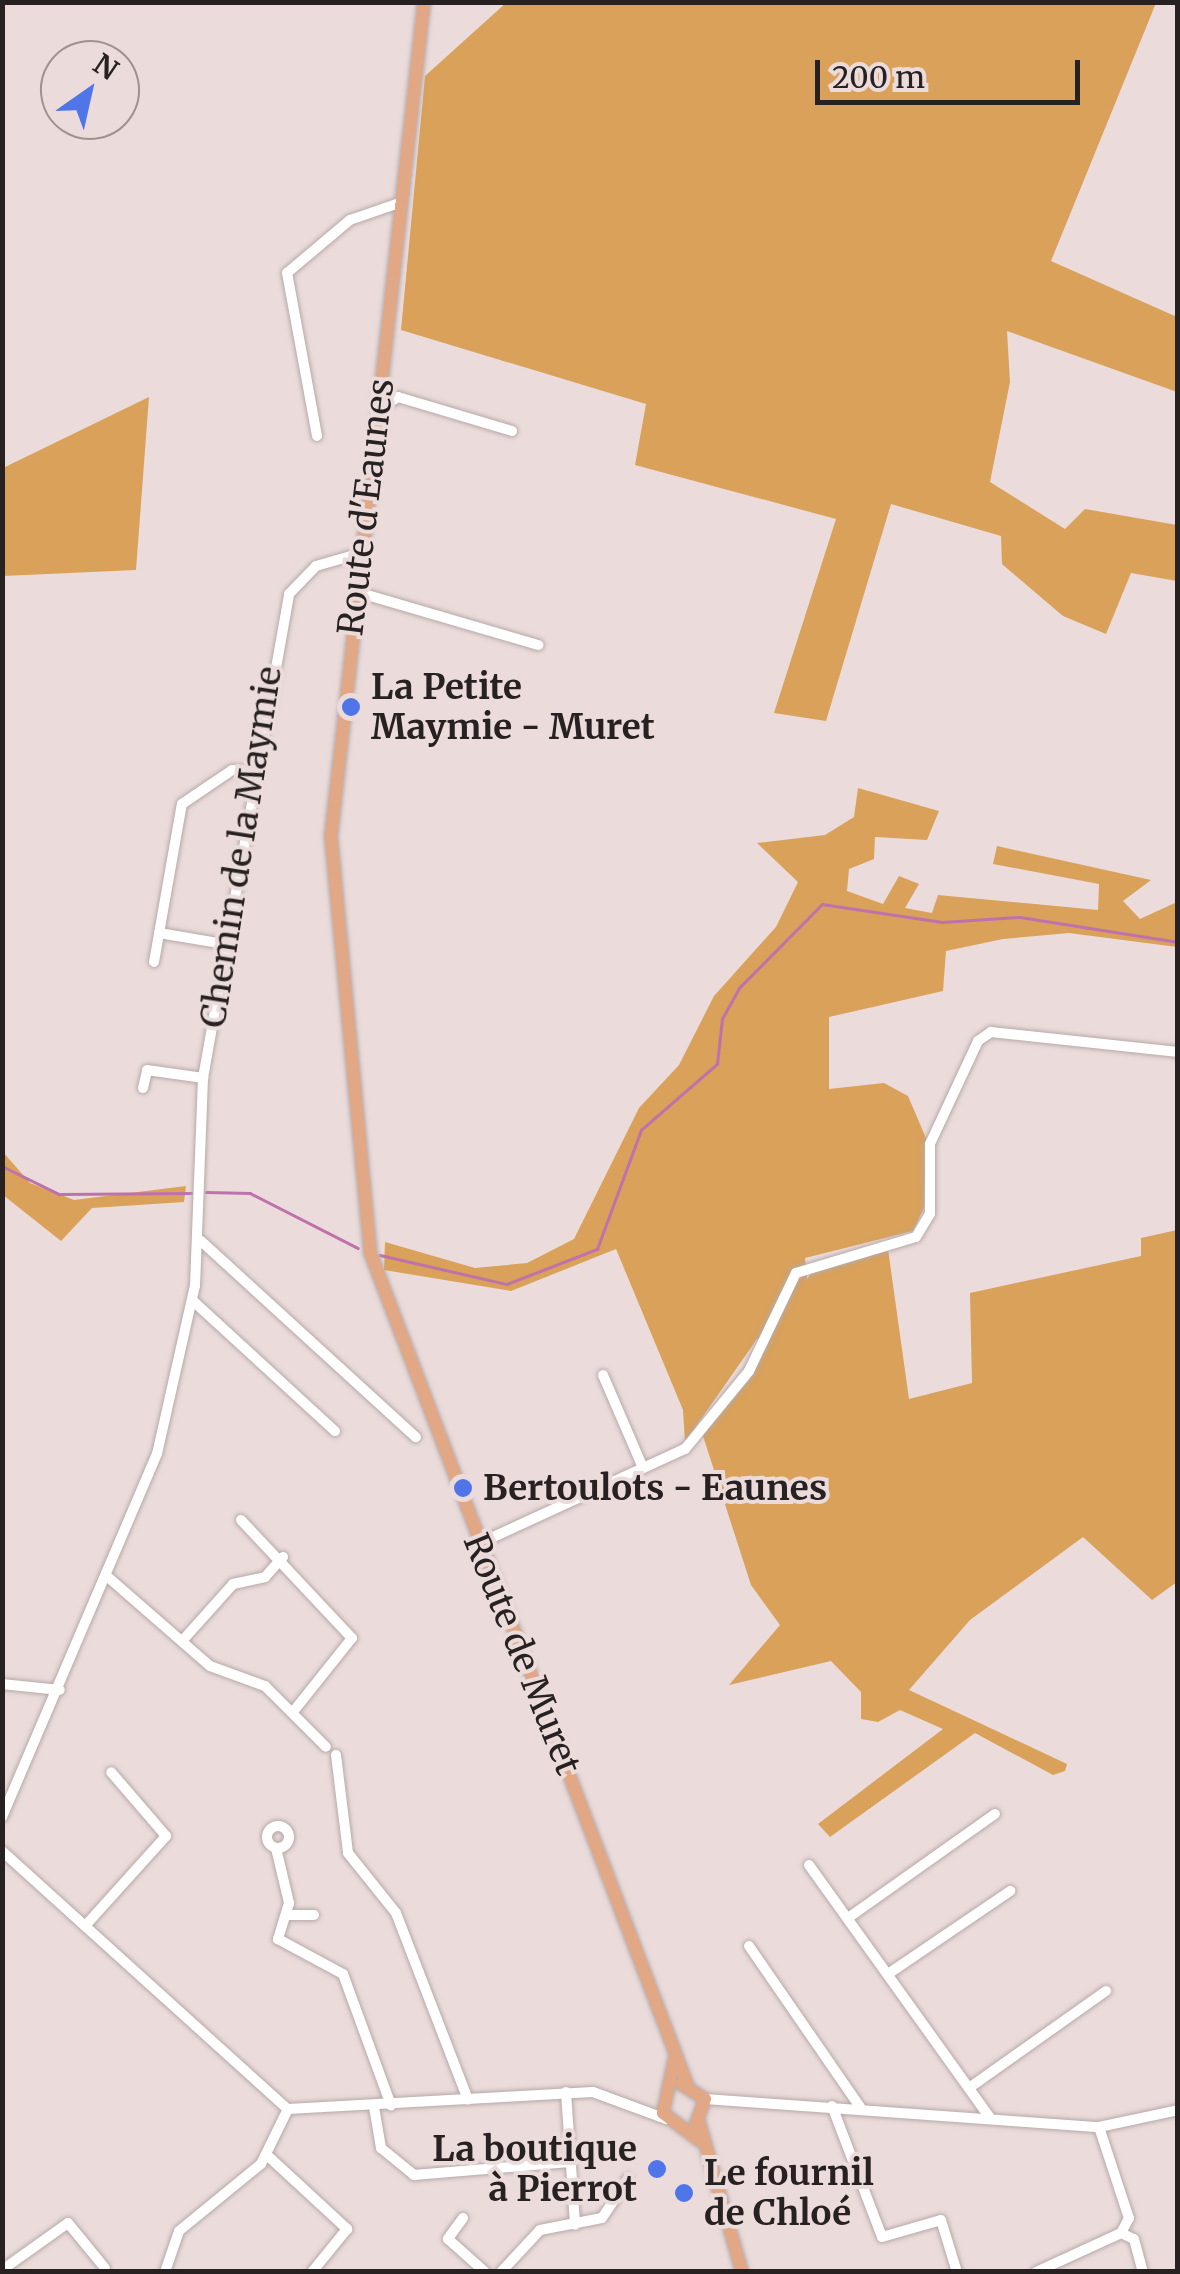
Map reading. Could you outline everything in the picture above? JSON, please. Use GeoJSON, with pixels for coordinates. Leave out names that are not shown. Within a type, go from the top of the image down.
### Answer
{"type":"FeatureCollection","features":[{"type":"Feature","properties":{"kind":"main road","name":"Route d'Eaunes"},"geometry":{"type":"LineString","coordinates":[[370,1252],[331,836],[424,2]]}},
{"type":"Feature","properties":{"kind":"main road","name":"Route de Muret"},"geometry":{"type":"LineString","coordinates":[[370,1252],[478,1544],[687,2084]]}},
{"type":"Feature","properties":{"kind":"main road"},"geometry":{"type":"LineString","coordinates":[[675,2057],[666,2119],[700,2141]]}},
{"type":"Feature","properties":{"kind":"main road"},"geometry":{"type":"LineString","coordinates":[[667,2094],[687,2084],[707,2110]]}},
{"type":"Feature","properties":{"kind":"main road"},"geometry":{"type":"LineString","coordinates":[[679,2128],[707,2110]]}},
{"type":"Feature","properties":{"kind":"main road"},"geometry":{"type":"LineString","coordinates":[[707,2110],[700,2141],[742,2272]]}},
{"type":"Feature","properties":{"kind":"street"},"geometry":{"type":"LineString","coordinates":[[317,436],[304,329],[288,287],[287,273],[324,238],[375,206],[402,202]]}},
{"type":"Feature","properties":{"kind":"street"},"geometry":{"type":"LineString","coordinates":[[380,408],[398,398],[512,431]]}},
{"type":"Feature","properties":{"kind":"street","name":"Chemin de la Maymie"},"geometry":{"type":"LineString","coordinates":[[2,1817],[153,1468],[192,1300],[201,1240],[197,1189],[203,1078],[253,772],[289,594],[316,566],[361,553]]}},
{"type":"Feature","properties":{"kind":"street"},"geometry":{"type":"LineString","coordinates":[[356,592],[538,644]]}},
{"type":"Feature","properties":{"kind":"street"},"geometry":{"type":"LineString","coordinates":[[154,962],[180,809],[229,772],[253,772]]}},
{"type":"Feature","properties":{"kind":"street"},"geometry":{"type":"LineString","coordinates":[[159,934],[225,944]]}},
{"type":"Feature","properties":{"kind":"street"},"geometry":{"type":"LineString","coordinates":[[478,1544],[685,1449],[737,1389],[796,1273],[923,1228],[927,1155],[978,1041],[990,1032],[1178,1052]]}},
{"type":"Feature","properties":{"kind":"street"},"geometry":{"type":"LineString","coordinates":[[142,1088],[146,1070],[203,1078]]}},
{"type":"Feature","properties":{"kind":"street"},"geometry":{"type":"LineString","coordinates":[[201,1240],[416,1438]]}},
{"type":"Feature","properties":{"kind":"street"},"geometry":{"type":"LineString","coordinates":[[192,1300],[335,1431]]}},
{"type":"Feature","properties":{"kind":"street"},"geometry":{"type":"LineString","coordinates":[[603,1375],[643,1468]]}},
{"type":"Feature","properties":{"kind":"street"},"geometry":{"type":"LineString","coordinates":[[241,1520],[283,1556],[353,1644],[293,1712]]}},
{"type":"Feature","properties":{"kind":"street"},"geometry":{"type":"LineString","coordinates":[[183,1640],[233,1584],[265,1577],[283,1556]]}},
{"type":"Feature","properties":{"kind":"street"},"geometry":{"type":"LineString","coordinates":[[108,1578],[183,1640],[293,1712],[331,1751],[348,1853],[396,1913],[468,2100]]}},
{"type":"Feature","properties":{"kind":"street"},"geometry":{"type":"LineString","coordinates":[[2,1684],[60,1690]]}},
{"type":"Feature","properties":{"kind":"street"},"geometry":{"type":"LineString","coordinates":[[85,1926],[166,1836],[111,1772]]}},
{"type":"Feature","properties":{"kind":"street"},"geometry":{"type":"LineString","coordinates":[[848,1918],[995,1814]]}},
{"type":"Feature","properties":{"kind":"street"},"geometry":{"type":"LineString","coordinates":[[276,1848],[286,1915],[278,1939],[343,1974],[391,2105]]}},
{"type":"Feature","properties":{"kind":"street"},"geometry":{"type":"LineString","coordinates":[[2,1851],[288,2109],[374,2107],[566,2092],[646,2106],[666,2119]]}},
{"type":"Feature","properties":{"kind":"street"},"geometry":{"type":"LineString","coordinates":[[809,1864],[989,2116]]}},
{"type":"Feature","properties":{"kind":"street"},"geometry":{"type":"LineString","coordinates":[[888,1974],[1010,1890]]}},
{"type":"Feature","properties":{"kind":"street"},"geometry":{"type":"LineString","coordinates":[[286,1915],[314,1915]]}},
{"type":"Feature","properties":{"kind":"street"},"geometry":{"type":"LineString","coordinates":[[750,1946],[860,2107]]}},
{"type":"Feature","properties":{"kind":"street"},"geometry":{"type":"LineString","coordinates":[[970,2088],[1106,1990]]}},
{"type":"Feature","properties":{"kind":"street"},"geometry":{"type":"LineString","coordinates":[[566,2092],[575,2225]]}},
{"type":"Feature","properties":{"kind":"street"},"geometry":{"type":"LineString","coordinates":[[646,2106],[667,2094]]}},
{"type":"Feature","properties":{"kind":"street"},"geometry":{"type":"LineString","coordinates":[[832,2106],[882,2237],[940,2220],[957,2272]]}},
{"type":"Feature","properties":{"kind":"street"},"geometry":{"type":"LineString","coordinates":[[374,2107],[381,2148],[414,2175],[570,2162]]}},
{"type":"Feature","properties":{"kind":"street"},"geometry":{"type":"LineString","coordinates":[[707,2110],[860,2107],[1099,2127],[1178,2110]]}},
{"type":"Feature","properties":{"kind":"street"},"geometry":{"type":"LineString","coordinates":[[166,2272],[179,2231],[268,2156],[288,2109]]}},
{"type":"Feature","properties":{"kind":"street"},"geometry":{"type":"LineString","coordinates":[[1036,2272],[1121,2232],[1129,2218],[1099,2127]]}},
{"type":"Feature","properties":{"kind":"street"},"geometry":{"type":"LineString","coordinates":[[268,2156],[347,2229],[312,2272]]}},
{"type":"Feature","properties":{"kind":"street"},"geometry":{"type":"LineString","coordinates":[[501,2272],[540,2230],[602,2218],[628,2179]]}},
{"type":"Feature","properties":{"kind":"street"},"geometry":{"type":"LineString","coordinates":[[463,2218],[448,2240],[485,2272]]}},
{"type":"Feature","properties":{"kind":"street"},"geometry":{"type":"LineString","coordinates":[[2,2270],[68,2223],[105,2270]]}},
{"type":"Feature","properties":{"kind":"street"},"geometry":{"type":"LineString","coordinates":[[1121,2232],[1134,2239],[1142,2272]]}},
{"type":"Feature","properties":{"kind":"shaded area"},"geometry":{"type":"Polygon","coordinates":[[[507,2],[1156,3],[1051,261],[1177,317],[1177,392],[1007,331],[1010,382],[990,482],[1065,529],[1085,509],[1177,525],[1177,581],[1131,573],[1106,634],[1063,616],[1002,564],[1001,536],[891,504],[826,721],[774,713],[836,519],[635,465],[646,404],[401,330],[425,76],[507,2]]]}},
{"type":"Feature","properties":{"kind":"shaded area"},"geometry":{"type":"Polygon","coordinates":[[[149,397],[136,570],[3,576],[3,468],[149,397]]]}},
{"type":"Feature","properties":{"kind":"shaded area"},"geometry":{"type":"Polygon","coordinates":[[[858,788],[939,811],[927,840],[875,837],[874,859],[849,869],[847,891],[883,904],[899,876],[919,884],[905,908],[932,913],[938,895],[1098,910],[1099,884],[993,864],[997,846],[1151,880],[1123,901],[1140,919],[1177,902],[1177,947],[1069,933],[1003,939],[946,951],[943,991],[829,1017],[829,1089],[884,1083],[908,1096],[926,1138],[924,1208],[913,1231],[805,1258],[807,1279],[816,1267],[888,1249],[909,1399],[972,1383],[970,1293],[1141,1256],[1141,1238],[1177,1230],[1177,1582],[1152,1600],[1083,1537],[970,1620],[909,1690],[1067,1764],[1065,1771],[1053,1775],[975,1733],[830,1837],[818,1824],[943,1729],[900,1710],[878,1722],[861,1719],[861,1692],[831,1661],[729,1685],[780,1625],[751,1585],[703,1436],[768,1340],[757,1339],[685,1442],[683,1410],[616,1249],[511,1291],[384,1270],[385,1242],[475,1268],[527,1263],[574,1239],[639,1108],[679,1065],[714,996],[776,927],[798,882],[757,843],[825,835],[854,817],[858,788]]]}},
{"type":"Feature","properties":{"kind":"shaded area"},"geometry":{"type":"Polygon","coordinates":[[[2,1151],[30,1183],[74,1200],[186,1186],[184,1202],[92,1208],[61,1241],[3,1195],[2,1151]]]}},
{"type":"Feature","properties":{"kind":"waterway"},"geometry":{"type":"LineString","coordinates":[[380,1255],[507,1284],[597,1249],[641,1130],[717,1064],[722,1019],[739,988],[822,904],[942,922],[1020,917],[1178,942]]}},
{"type":"Feature","properties":{"kind":"waterway"},"geometry":{"type":"LineString","coordinates":[[2,1166],[59,1194],[191,1193]]}},
{"type":"Feature","properties":{"kind":"waterway"},"geometry":{"type":"LineString","coordinates":[[206,1192],[250,1193],[358,1248]]}},
{"type":"Feature","properties":{"kind":"place","name":"La Petite Maymie - Muret"},"geometry":{"type":"Point","coordinates":[351,707]}},
{"type":"Feature","properties":{"kind":"place","name":"Bertoulots - Eaunes"},"geometry":{"type":"Point","coordinates":[463,1488]}},
{"type":"Feature","properties":{"kind":"place","name":"La boutique à Pierrot"},"geometry":{"type":"Point","coordinates":[657,2169]}},
{"type":"Feature","properties":{"kind":"place","name":"Le fournil de Chloé"},"geometry":{"type":"Point","coordinates":[684,2193]}}]}
